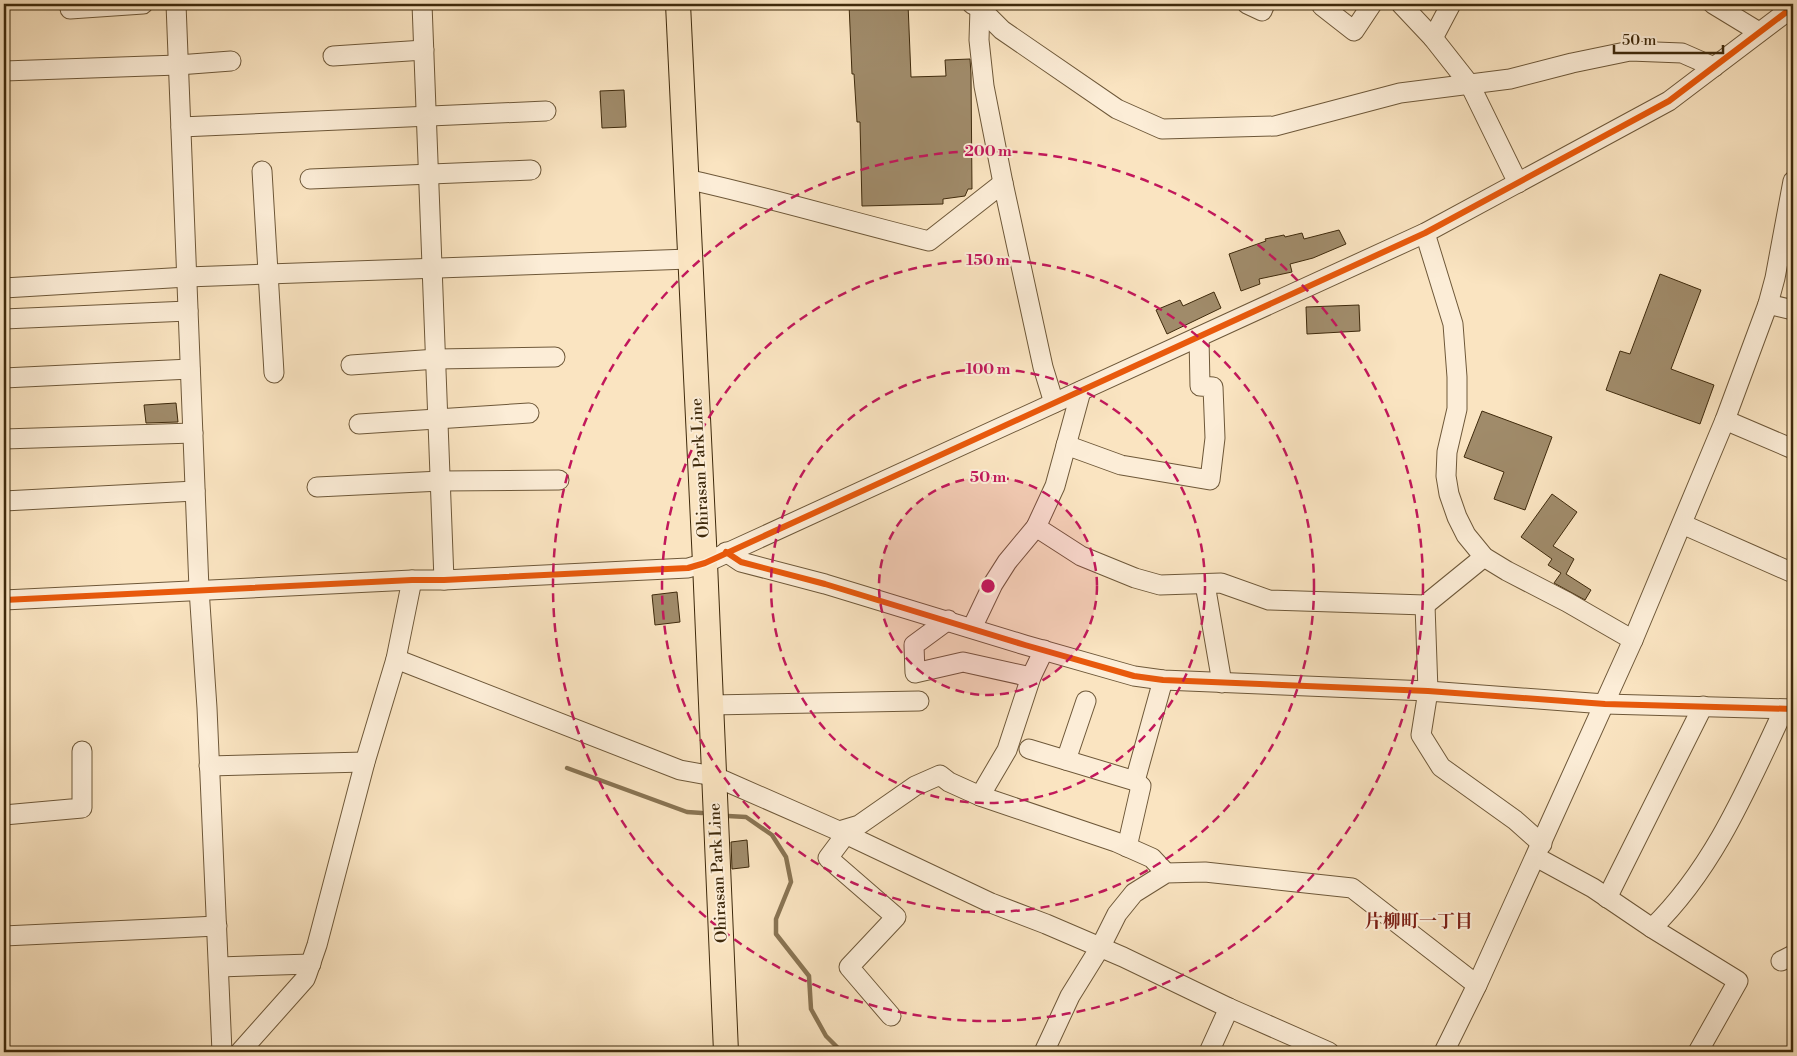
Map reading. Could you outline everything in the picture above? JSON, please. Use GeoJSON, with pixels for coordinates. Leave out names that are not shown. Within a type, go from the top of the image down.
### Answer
{"type":"FeatureCollection","features":[{"type":"Feature","properties":{"kind":"main road","name":"Ohirasan Park Line"},"geometry":{"type":"LineString","coordinates":[[678,4],[689,259],[715,557],[711,705],[726,1052]]}},
{"type":"Feature","properties":{"kind":"street"},"geometry":{"type":"LineString","coordinates":[[70,9],[143,4]]}},
{"type":"Feature","properties":{"kind":"street"},"geometry":{"type":"LineString","coordinates":[[176,4],[195,491],[222,1052]]}},
{"type":"Feature","properties":{"kind":"street"},"geometry":{"type":"LineString","coordinates":[[422,4],[444,580]]}},
{"type":"Feature","properties":{"kind":"street"},"geometry":{"type":"LineString","coordinates":[[1247,4],[1262,11],[1265,4]]}},
{"type":"Feature","properties":{"kind":"street"},"geometry":{"type":"LineString","coordinates":[[1322,6],[1354,31],[1372,4]]}},
{"type":"Feature","properties":{"kind":"street"},"geometry":{"type":"LineString","coordinates":[[1401,4],[1432,38],[1470,85],[1518,183]]}},
{"type":"Feature","properties":{"kind":"street"},"geometry":{"type":"LineString","coordinates":[[1432,38],[1451,4]]}},
{"type":"Feature","properties":{"kind":"street"},"geometry":{"type":"LineString","coordinates":[[1713,4],[1759,32]]}},
{"type":"Feature","properties":{"kind":"street"},"geometry":{"type":"LineString","coordinates":[[978,5],[1002,30],[1118,109],[1162,129],[1275,126],[1400,93],[1510,79],[1572,62],[1630,51],[1682,53],[1714,67]]}},
{"type":"Feature","properties":{"kind":"street"},"geometry":{"type":"LineString","coordinates":[[978,5],[979,40],[984,86],[1003,183],[1044,367],[1054,403]]}},
{"type":"Feature","properties":{"kind":"street"},"geometry":{"type":"LineString","coordinates":[[4,600],[200,589],[688,568],[1425,233],[1669,101],[1792,7]]}},
{"type":"Feature","properties":{"kind":"street"},"geometry":{"type":"LineString","coordinates":[[333,56],[424,50]]}},
{"type":"Feature","properties":{"kind":"street"},"geometry":{"type":"LineString","coordinates":[[4,71],[178,65],[231,61]]}},
{"type":"Feature","properties":{"kind":"street"},"geometry":{"type":"LineString","coordinates":[[181,127],[546,111]]}},
{"type":"Feature","properties":{"kind":"street"},"geometry":{"type":"LineString","coordinates":[[310,178],[531,170]]}},
{"type":"Feature","properties":{"kind":"street"},"geometry":{"type":"LineString","coordinates":[[262,171],[274,373]]}},
{"type":"Feature","properties":{"kind":"street"},"geometry":{"type":"LineString","coordinates":[[686,179],[754,194],[839,219],[929,241],[1003,183]]}},
{"type":"Feature","properties":{"kind":"street"},"geometry":{"type":"LineString","coordinates":[[1445,1052],[1605,704],[1725,420],[1768,304],[1791,204],[1793,181]]}},
{"type":"Feature","properties":{"kind":"street"},"geometry":{"type":"LineString","coordinates":[[1425,233],[1453,324],[1457,377],[1456,408],[1447,452],[1446,476],[1449,494],[1466,535],[1484,557],[1507,572],[1567,602],[1633,640]]}},
{"type":"Feature","properties":{"kind":"street"},"geometry":{"type":"LineString","coordinates":[[4,288],[187,277],[689,259]]}},
{"type":"Feature","properties":{"kind":"street"},"geometry":{"type":"LineString","coordinates":[[1768,304],[1793,310]]}},
{"type":"Feature","properties":{"kind":"street"},"geometry":{"type":"LineString","coordinates":[[4,319],[188,311]]}},
{"type":"Feature","properties":{"kind":"street"},"geometry":{"type":"LineString","coordinates":[[1066,445],[1121,465],[1210,480],[1215,438],[1213,387],[1200,386],[1199,337]]}},
{"type":"Feature","properties":{"kind":"street"},"geometry":{"type":"LineString","coordinates":[[350,365],[437,359],[555,357]]}},
{"type":"Feature","properties":{"kind":"street"},"geometry":{"type":"LineString","coordinates":[[4,378],[190,369]]}},
{"type":"Feature","properties":{"kind":"street"},"geometry":{"type":"LineString","coordinates":[[972,628],[993,584],[1036,527],[1055,486],[1081,391]]}},
{"type":"Feature","properties":{"kind":"street"},"geometry":{"type":"LineString","coordinates":[[358,424],[529,413]]}},
{"type":"Feature","properties":{"kind":"street"},"geometry":{"type":"LineString","coordinates":[[1725,420],[1793,449]]}},
{"type":"Feature","properties":{"kind":"street"},"geometry":{"type":"LineString","coordinates":[[4,439],[193,433]]}},
{"type":"Feature","properties":{"kind":"street"},"geometry":{"type":"LineString","coordinates":[[317,487],[559,480]]}},
{"type":"Feature","properties":{"kind":"street"},"geometry":{"type":"LineString","coordinates":[[4,500],[195,491]]}},
{"type":"Feature","properties":{"kind":"street"},"geometry":{"type":"LineString","coordinates":[[1682,524],[1793,573]]}},
{"type":"Feature","properties":{"kind":"street"},"geometry":{"type":"LineString","coordinates":[[1036,527],[1081,556],[1135,578],[1160,585],[1221,583],[1268,600],[1425,605],[1484,557]]}},
{"type":"Feature","properties":{"kind":"street"},"geometry":{"type":"LineString","coordinates":[[715,557],[825,584],[1134,676],[1163,680],[1428,691],[1605,704],[1703,706],[1786,715],[1712,854],[1669,912],[1652,928]]}},
{"type":"Feature","properties":{"kind":"street"},"geometry":{"type":"LineString","coordinates":[[240,1052],[305,979],[311,964],[365,762],[396,659],[412,580]]}},
{"type":"Feature","properties":{"kind":"street"},"geometry":{"type":"LineString","coordinates":[[1204,584],[1222,683]]}},
{"type":"Feature","properties":{"kind":"street"},"geometry":{"type":"LineString","coordinates":[[1425,605],[1428,691],[1421,735],[1442,767],[1515,820],[1539,850],[1652,928],[1738,981],[1698,1052]]}},
{"type":"Feature","properties":{"kind":"street"},"geometry":{"type":"LineString","coordinates":[[948,620],[914,645],[915,673],[963,662],[1031,677]]}},
{"type":"Feature","properties":{"kind":"street"},"geometry":{"type":"LineString","coordinates":[[980,796],[1007,750],[1031,677],[1044,650]]}},
{"type":"Feature","properties":{"kind":"street"},"geometry":{"type":"LineString","coordinates":[[396,659],[680,770],[713,776],[843,832],[991,903],[1101,946],[1229,1008],[1329,1052]]}},
{"type":"Feature","properties":{"kind":"street"},"geometry":{"type":"LineString","coordinates":[[1135,781],[1163,680]]}},
{"type":"Feature","properties":{"kind":"street"},"geometry":{"type":"LineString","coordinates":[[711,705],[919,701]]}},
{"type":"Feature","properties":{"kind":"street"},"geometry":{"type":"LineString","coordinates":[[1066,760],[1086,701]]}},
{"type":"Feature","properties":{"kind":"street"},"geometry":{"type":"LineString","coordinates":[[1607,898],[1703,706]]}},
{"type":"Feature","properties":{"kind":"street"},"geometry":{"type":"LineString","coordinates":[[1029,749],[1135,781],[1141,786],[1127,847]]}},
{"type":"Feature","properties":{"kind":"street"},"geometry":{"type":"LineString","coordinates":[[4,815],[82,808],[82,751]]}},
{"type":"Feature","properties":{"kind":"street"},"geometry":{"type":"LineString","coordinates":[[209,766],[365,762]]}},
{"type":"Feature","properties":{"kind":"street"},"geometry":{"type":"LineString","coordinates":[[891,1016],[848,967],[896,917],[828,858],[843,832],[859,825],[915,786],[940,775],[948,782],[980,796],[1127,847],[1152,858],[1166,872]]}},
{"type":"Feature","properties":{"kind":"street"},"geometry":{"type":"LineString","coordinates":[[1044,1052],[1070,996],[1101,946],[1117,914],[1134,893],[1166,872],[1205,872],[1352,888],[1477,984]]}},
{"type":"Feature","properties":{"kind":"street"},"geometry":{"type":"LineString","coordinates":[[4,936],[217,926]]}},
{"type":"Feature","properties":{"kind":"street"},"geometry":{"type":"LineString","coordinates":[[219,967],[311,964]]}},
{"type":"Feature","properties":{"kind":"street"},"geometry":{"type":"LineString","coordinates":[[1209,1052],[1229,1008]]}},
{"type":"Feature","properties":{"kind":"building"},"geometry":{"type":"Polygon","coordinates":[[[849,4],[908,4],[911,77],[946,76],[945,60],[970,59],[972,189],[968,189],[965,196],[943,199],[943,204],[862,206],[860,122],[857,122],[854,74],[852,74],[849,4]]]}},
{"type":"Feature","properties":{"kind":"building"},"geometry":{"type":"Polygon","coordinates":[[[624,90],[626,127],[602,128],[600,91],[624,90]]]}},
{"type":"Feature","properties":{"kind":"building"},"geometry":{"type":"Polygon","coordinates":[[[1339,230],[1346,244],[1313,258],[1290,264],[1292,272],[1259,279],[1260,284],[1241,291],[1229,254],[1266,241],[1265,239],[1302,233],[1304,239],[1339,230]]]}},
{"type":"Feature","properties":{"kind":"building"},"geometry":{"type":"Polygon","coordinates":[[[1660,274],[1701,290],[1671,369],[1714,385],[1700,424],[1606,390],[1620,351],[1630,354],[1660,274]]]}},
{"type":"Feature","properties":{"kind":"building"},"geometry":{"type":"Polygon","coordinates":[[[1214,292],[1221,308],[1167,334],[1156,310],[1180,300],[1183,306],[1214,292]]]}},
{"type":"Feature","properties":{"kind":"building"},"geometry":{"type":"Polygon","coordinates":[[[1359,305],[1360,331],[1307,334],[1306,307],[1359,305]]]}},
{"type":"Feature","properties":{"kind":"building"},"geometry":{"type":"Polygon","coordinates":[[[176,403],[178,422],[146,423],[144,405],[176,403]]]}},
{"type":"Feature","properties":{"kind":"building"},"geometry":{"type":"Polygon","coordinates":[[[1482,411],[1552,437],[1525,510],[1494,499],[1504,472],[1464,457],[1482,411]]]}},
{"type":"Feature","properties":{"kind":"building"},"geometry":{"type":"Polygon","coordinates":[[[1552,494],[1577,512],[1553,546],[1574,559],[1566,574],[1591,590],[1585,600],[1554,583],[1561,573],[1548,565],[1552,559],[1521,537],[1552,494]]]}},
{"type":"Feature","properties":{"kind":"building"},"geometry":{"type":"Polygon","coordinates":[[[677,592],[680,622],[655,625],[652,595],[677,592]]]}},
{"type":"Feature","properties":{"kind":"building"},"geometry":{"type":"Polygon","coordinates":[[[747,840],[749,867],[732,869],[731,842],[747,840]]]}},
{"type":"Feature","properties":{"kind":"waterway"},"geometry":{"type":"LineString","coordinates":[[567,768],[687,812],[702,813]]}},
{"type":"Feature","properties":{"kind":"waterway"},"geometry":{"type":"LineString","coordinates":[[728,816],[746,817],[772,835],[786,857],[791,882],[776,919],[776,934],[809,976],[811,1009],[826,1036],[842,1052]]}},
{"type":"Feature","properties":{"kind":"cycle path"},"geometry":{"type":"LineString","coordinates":[[4,600],[688,568],[705,563],[1425,233],[1669,101],[1793,7]]}},
{"type":"Feature","properties":{"kind":"cycle path"},"geometry":{"type":"LineString","coordinates":[[726,552],[741,562],[825,584],[1134,676],[1163,680],[1428,691],[1605,704],[1793,709]]}},
{"type":"Feature","properties":{"kind":"district","name":"片柳町一丁目"},"geometry":{"type":"Point","coordinates":[1419,921]}}]}
